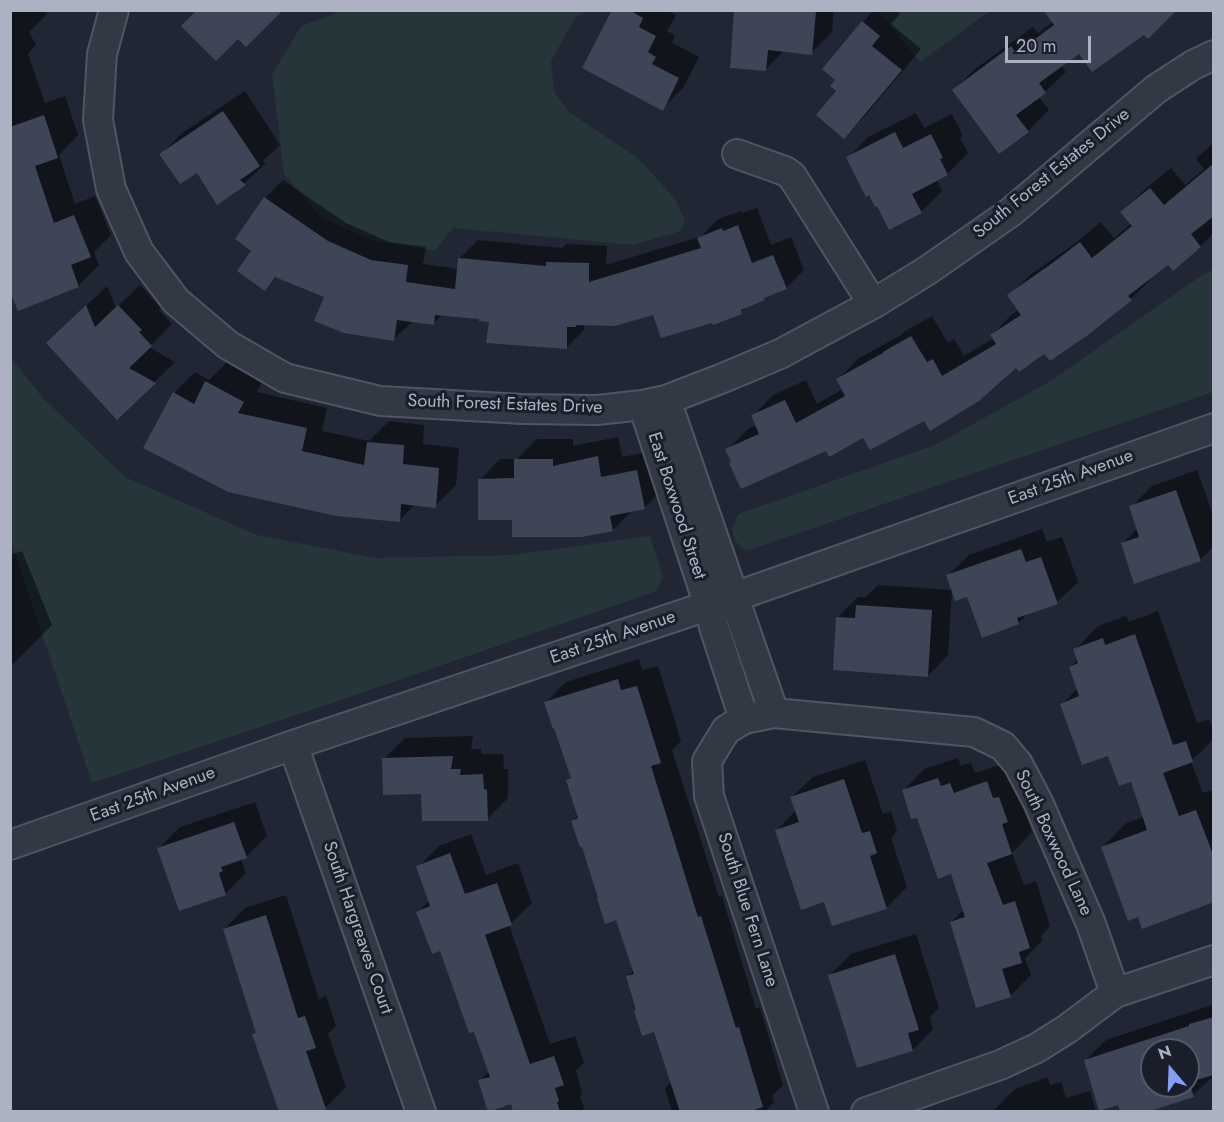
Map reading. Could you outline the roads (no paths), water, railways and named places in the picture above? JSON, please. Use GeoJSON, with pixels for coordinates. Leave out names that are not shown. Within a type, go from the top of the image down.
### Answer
{"type":"FeatureCollection","features":[{"type":"Feature","properties":{"kind":"street","name":"South Forest Estates Drive"},"geometry":{"type":"LineString","coordinates":[[114,10],[102,54],[98,120],[111,189],[139,252],[176,301],[228,345],[285,378],[380,401],[523,409],[597,410],[655,402],[723,378],[780,354],[873,304],[928,270],[1011,212],[1156,89],[1193,64],[1214,56]]}},
{"type":"Feature","properties":{"kind":"street"},"geometry":{"type":"LineString","coordinates":[[737,154],[785,171],[792,176],[873,304]]}},
{"type":"Feature","properties":{"kind":"street","name":"East Boxwood Street"},"geometry":{"type":"LineString","coordinates":[[655,402],[722,602]]}},
{"type":"Feature","properties":{"kind":"street","name":"East 25th Avenue"},"geometry":{"type":"LineString","coordinates":[[10,846],[293,746],[722,602],[1214,428]]}},
{"type":"Feature","properties":{"kind":"street"},"geometry":{"type":"LineString","coordinates":[[722,602],[774,713]]}},
{"type":"Feature","properties":{"kind":"street"},"geometry":{"type":"LineString","coordinates":[[722,602],[714,627],[744,719]]}},
{"type":"Feature","properties":{"kind":"street","name":"South Boxwood Lane"},"geometry":{"type":"LineString","coordinates":[[744,719],[774,713],[974,732],[1003,746],[1018,764],[1038,802],[1091,924],[1115,993]]}},
{"type":"Feature","properties":{"kind":"street","name":"South Blue Fern Lane"},"geometry":{"type":"LineString","coordinates":[[744,719],[726,730],[707,761],[709,796],[814,1112]]}},
{"type":"Feature","properties":{"kind":"street","name":"South Hargreaves Court"},"geometry":{"type":"LineString","coordinates":[[293,746],[421,1112]]}},
{"type":"Feature","properties":{"kind":"street"},"geometry":{"type":"LineString","coordinates":[[866,1112],[1000,1065],[1037,1048],[1115,993],[1214,960]]}}]}
